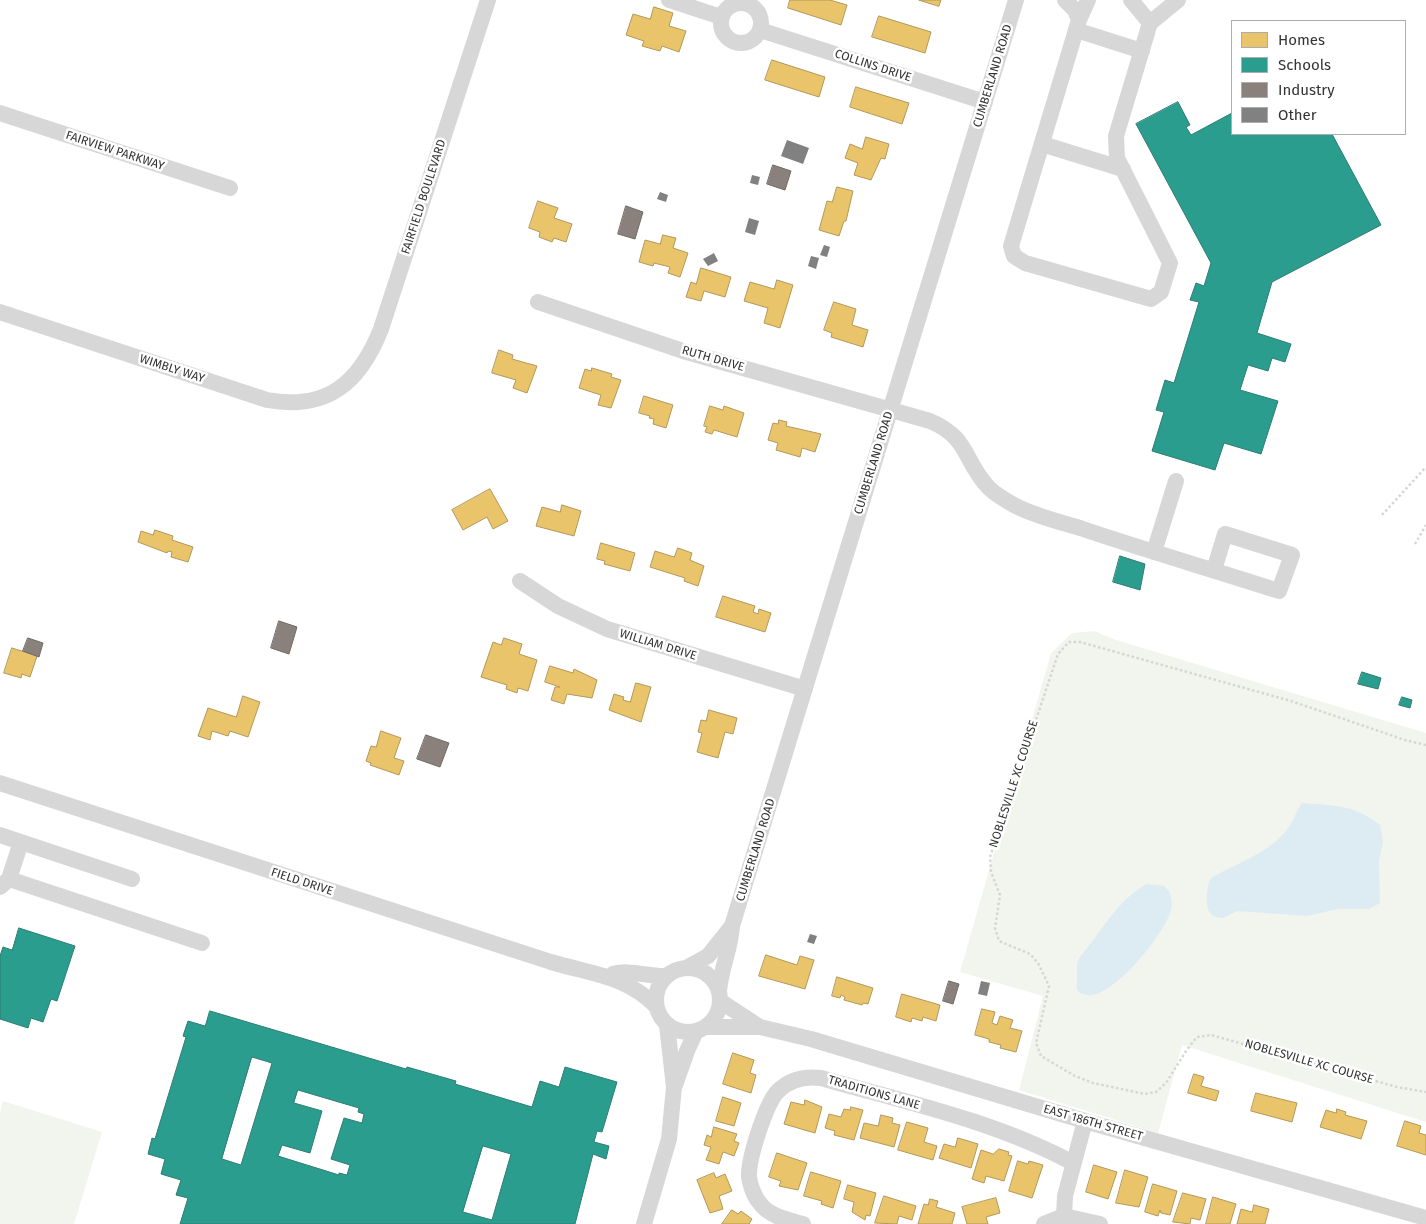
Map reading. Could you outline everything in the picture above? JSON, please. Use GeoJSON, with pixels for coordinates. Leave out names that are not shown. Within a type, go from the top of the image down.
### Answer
{"type":"FeatureCollection","features":[{"type":"Feature","properties":{"kind":"street","name":"FAIRFIELD BOULEVARD"},"geometry":{"type":"LineString","coordinates":[[345,385],[367,360],[381,329],[488,0]]}},
{"type":"Feature","properties":{"kind":"street"},"geometry":{"type":"LineString","coordinates":[[670,0],[721,17]]}},
{"type":"Feature","properties":{"kind":"street","name":"CUMBERLAND ROAD"},"geometry":{"type":"LineString","coordinates":[[720,996],[721,970],[731,944],[732,926],[1016,0]]}},
{"type":"Feature","properties":{"kind":"street"},"geometry":{"type":"LineString","coordinates":[[1065,0],[1075,10],[1077,25]]}},
{"type":"Feature","properties":{"kind":"street"},"geometry":{"type":"LineString","coordinates":[[1088,0],[1077,25],[1012,246],[1014,256],[1025,263],[1151,299],[1161,292],[1170,263],[1117,158],[1116,136],[1150,23],[1178,0]]}},
{"type":"Feature","properties":{"kind":"street"},"geometry":{"type":"LineString","coordinates":[[1132,0],[1150,23]]}},
{"type":"Feature","properties":{"kind":"street"},"geometry":{"type":"LineString","coordinates":[[734,4],[747,4],[753,7],[760,17],[760,30],[753,40],[741,44],[735,43],[729,40],[722,30],[721,17],[724,11],[734,4]]}},
{"type":"Feature","properties":{"kind":"street"},"geometry":{"type":"LineString","coordinates":[[1077,25],[1142,51]]}},
{"type":"Feature","properties":{"kind":"street","name":"COLLINS DRIVE"},"geometry":{"type":"LineString","coordinates":[[760,30],[985,102]]}},
{"type":"Feature","properties":{"kind":"street","name":"FAIRVIEW PARKWAY"},"geometry":{"type":"LineString","coordinates":[[0,113],[230,188]]}},
{"type":"Feature","properties":{"kind":"street"},"geometry":{"type":"LineString","coordinates":[[1042,144],[1123,169]]}},
{"type":"Feature","properties":{"kind":"street","name":"RUTH DRIVE"},"geometry":{"type":"LineString","coordinates":[[538,302],[683,351],[930,421],[953,434],[963,444],[978,474],[989,488],[1017,507],[1154,552],[1280,590],[1292,555],[1225,534],[1214,570]]}},
{"type":"Feature","properties":{"kind":"street","name":"WIMBLY WAY"},"geometry":{"type":"LineString","coordinates":[[0,312],[267,400],[295,403],[308,401],[329,394],[345,385]]}},
{"type":"Feature","properties":{"kind":"street"},"geometry":{"type":"LineString","coordinates":[[1154,552],[1176,481]]}},
{"type":"Feature","properties":{"kind":"street","name":"WILLIAM DRIVE"},"geometry":{"type":"LineString","coordinates":[[520,581],[558,606],[607,629],[805,690]]}},
{"type":"Feature","properties":{"kind":"street","name":"FIELD DRIVE"},"geometry":{"type":"LineString","coordinates":[[0,783],[551,962],[606,975]]}},
{"type":"Feature","properties":{"kind":"street"},"geometry":{"type":"LineString","coordinates":[[0,835],[132,879]]}},
{"type":"Feature","properties":{"kind":"street"},"geometry":{"type":"LineString","coordinates":[[22,842],[4,883],[202,943]]}},
{"type":"Feature","properties":{"kind":"street","name":"CUMBERLAND ROAD"},"geometry":{"type":"LineString","coordinates":[[686,968],[708,956],[732,926]]}},
{"type":"Feature","properties":{"kind":"street"},"geometry":{"type":"LineString","coordinates":[[656,1006],[658,990],[666,976],[675,970],[686,968],[697,969],[707,974],[720,996],[714,1020],[701,1029],[686,1051],[674,1087]]}},
{"type":"Feature","properties":{"kind":"street"},"geometry":{"type":"LineString","coordinates":[[606,975],[621,972],[652,977],[666,976]]}},
{"type":"Feature","properties":{"kind":"street"},"geometry":{"type":"LineString","coordinates":[[606,975],[635,988],[656,1006],[660,1016],[676,1030],[701,1029]]}},
{"type":"Feature","properties":{"kind":"street","name":"EAST 186TH STREET"},"geometry":{"type":"LineString","coordinates":[[720,996],[737,1014],[760,1027]]}},
{"type":"Feature","properties":{"kind":"street"},"geometry":{"type":"LineString","coordinates":[[644,1224],[670,1139],[674,1087],[667,1024]]}},
{"type":"Feature","properties":{"kind":"street","name":"EAST 186TH STREET"},"geometry":{"type":"LineString","coordinates":[[701,1029],[760,1027],[810,1039],[1085,1121],[1426,1218]]}},
{"type":"Feature","properties":{"kind":"street","name":"TRADITIONS LANE"},"geometry":{"type":"LineString","coordinates":[[803,1224],[769,1212],[759,1203],[749,1177],[753,1154],[771,1098],[780,1089],[800,1078],[821,1078],[967,1120],[1039,1145],[1073,1163]]}},
{"type":"Feature","properties":{"kind":"street"},"geometry":{"type":"LineString","coordinates":[[1064,1216],[1065,1196],[1085,1121]]}},
{"type":"Feature","properties":{"kind":"street"},"geometry":{"type":"LineString","coordinates":[[1044,1224],[1064,1216],[1100,1224]]}},
{"type":"Feature","properties":{"kind":"path"},"geometry":{"type":"LineString","coordinates":[[1382,515],[1426,467]]}},
{"type":"Feature","properties":{"kind":"path"},"geometry":{"type":"LineString","coordinates":[[1415,544],[1426,525]]}},
{"type":"Feature","properties":{"kind":"path","name":"NOBLESVILLE XC COURSE"},"geometry":{"type":"LineString","coordinates":[[1426,745],[1405,740],[1291,701],[1080,642],[1069,642],[1058,654],[990,856],[991,872],[1000,895],[995,928],[999,941],[1030,954],[1038,963],[1049,986],[1036,1043],[1041,1056],[1075,1076],[1093,1083],[1145,1094],[1156,1092],[1166,1083],[1186,1051],[1198,1037],[1210,1034],[1397,1088],[1426,1092]]}},
{"type":"Feature","properties":{"kind":"shaded area"},"geometry":{"type":"Polygon","coordinates":[[[1094,631],[1116,640],[1426,733],[1426,1122],[1182,1045],[1158,1133],[1019,1090],[1043,996],[960,972],[1051,653],[1072,633],[1094,631]]]}},
{"type":"Feature","properties":{"kind":"shaded area"},"geometry":{"type":"Polygon","coordinates":[[[1302,803],[1343,807],[1361,813],[1380,825],[1383,842],[1379,860],[1380,903],[1369,909],[1338,909],[1307,916],[1237,911],[1223,918],[1212,915],[1207,907],[1207,891],[1211,878],[1264,850],[1282,836],[1302,803]]]}},
{"type":"Feature","properties":{"kind":"shaded area"},"geometry":{"type":"Polygon","coordinates":[[[1146,884],[1164,886],[1169,891],[1171,898],[1171,910],[1159,934],[1134,965],[1107,989],[1094,995],[1081,993],[1078,991],[1077,986],[1078,960],[1126,899],[1146,884]]]}},
{"type":"Feature","properties":{"kind":"shaded area"},"geometry":{"type":"Polygon","coordinates":[[[3,1101],[102,1132],[74,1224],[0,1224],[0,1112],[3,1101]]]}},
{"type":"Feature","properties":{"kind":"building: Homes"},"geometry":{"type":"Polygon","coordinates":[[[790,0],[830,0],[847,5],[841,25],[788,8],[790,0]]]}},
{"type":"Feature","properties":{"kind":"building: Homes"},"geometry":{"type":"Polygon","coordinates":[[[919,0],[941,0],[939,6],[919,0]]]}},
{"type":"Feature","properties":{"kind":"building: Homes"},"geometry":{"type":"Polygon","coordinates":[[[654,7],[673,13],[669,26],[686,31],[679,52],[662,46],[660,51],[642,46],[644,41],[626,35],[633,14],[650,19],[654,7]]]}},
{"type":"Feature","properties":{"kind":"building: Homes"},"geometry":{"type":"Polygon","coordinates":[[[879,16],[931,32],[925,53],[872,37],[879,16]]]}},
{"type":"Feature","properties":{"kind":"building: Homes"},"geometry":{"type":"Polygon","coordinates":[[[772,60],[825,77],[819,97],[765,80],[772,60]]]}},
{"type":"Feature","properties":{"kind":"building: Homes"},"geometry":{"type":"Polygon","coordinates":[[[856,87],[909,103],[902,124],[850,107],[856,87]]]}},
{"type":"Feature","properties":{"kind":"building: Homes"},"geometry":{"type":"Polygon","coordinates":[[[866,137],[889,144],[885,159],[881,158],[871,180],[854,175],[858,163],[845,158],[850,144],[862,149],[866,137]]]}},
{"type":"Feature","properties":{"kind":"building: Homes"},"geometry":{"type":"Polygon","coordinates":[[[837,187],[853,191],[846,221],[844,221],[839,236],[819,230],[827,201],[832,202],[837,187]]]}},
{"type":"Feature","properties":{"kind":"building: Homes"},"geometry":{"type":"Polygon","coordinates":[[[538,201],[558,208],[554,218],[572,224],[566,242],[554,238],[552,242],[539,237],[540,232],[529,228],[538,201]]]}},
{"type":"Feature","properties":{"kind":"building: Homes"},"geometry":{"type":"Polygon","coordinates":[[[663,235],[676,238],[673,248],[688,253],[680,277],[668,273],[670,267],[654,263],[653,266],[639,262],[645,240],[660,244],[663,235]]]}},
{"type":"Feature","properties":{"kind":"building: Homes"},"geometry":{"type":"Polygon","coordinates":[[[701,268],[731,277],[725,297],[704,291],[701,301],[686,297],[691,282],[696,284],[701,268]]]}},
{"type":"Feature","properties":{"kind":"building: Homes"},"geometry":{"type":"Polygon","coordinates":[[[777,280],[793,285],[780,328],[764,323],[768,308],[744,301],[750,282],[774,289],[777,280]]]}},
{"type":"Feature","properties":{"kind":"building: Homes"},"geometry":{"type":"Polygon","coordinates":[[[834,302],[856,309],[852,325],[868,330],[863,347],[831,337],[832,333],[824,330],[834,302]]]}},
{"type":"Feature","properties":{"kind":"building: Homes"},"geometry":{"type":"Polygon","coordinates":[[[499,350],[513,355],[512,359],[537,366],[527,393],[513,388],[516,380],[492,373],[499,350]]]}},
{"type":"Feature","properties":{"kind":"building: Homes"},"geometry":{"type":"Polygon","coordinates":[[[592,368],[612,374],[611,377],[621,380],[611,408],[598,405],[601,395],[579,388],[585,369],[591,371],[592,368]]]}},
{"type":"Feature","properties":{"kind":"building: Homes"},"geometry":{"type":"Polygon","coordinates":[[[644,396],[673,405],[666,428],[653,424],[654,419],[639,413],[644,396]]]}},
{"type":"Feature","properties":{"kind":"building: Homes"},"geometry":{"type":"Polygon","coordinates":[[[710,406],[723,410],[724,406],[744,413],[737,437],[714,430],[712,434],[705,432],[707,427],[704,426],[710,406]]]}},
{"type":"Feature","properties":{"kind":"building: Homes"},"geometry":{"type":"Polygon","coordinates":[[[779,420],[787,422],[786,426],[821,434],[815,452],[802,448],[800,457],[776,450],[778,443],[768,440],[773,423],[778,424],[779,420]]]}},
{"type":"Feature","properties":{"kind":"building: Homes"},"geometry":{"type":"Polygon","coordinates":[[[490,489],[508,521],[493,529],[487,517],[463,530],[452,510],[490,489]]]}},
{"type":"Feature","properties":{"kind":"building: Homes"},"geometry":{"type":"Polygon","coordinates":[[[562,505],[581,511],[574,536],[536,526],[542,507],[560,512],[562,505]]]}},
{"type":"Feature","properties":{"kind":"building: Homes"},"geometry":{"type":"Polygon","coordinates":[[[155,530],[173,536],[172,540],[193,547],[188,562],[171,557],[172,552],[168,551],[167,553],[138,542],[141,531],[153,535],[155,530]]]}},
{"type":"Feature","properties":{"kind":"building: Homes"},"geometry":{"type":"Polygon","coordinates":[[[601,543],[635,553],[630,571],[604,564],[605,561],[597,559],[601,543]]]}},
{"type":"Feature","properties":{"kind":"building: Homes"},"geometry":{"type":"Polygon","coordinates":[[[678,548],[692,553],[690,560],[704,566],[698,586],[684,581],[685,578],[650,567],[655,551],[674,557],[678,548]]]}},
{"type":"Feature","properties":{"kind":"building: Homes"},"geometry":{"type":"Polygon","coordinates":[[[723,596],[755,606],[753,612],[758,614],[759,609],[771,613],[765,632],[716,617],[723,596]]]}},
{"type":"Feature","properties":{"kind":"building: Homes"},"geometry":{"type":"Polygon","coordinates":[[[504,638],[522,644],[519,654],[537,660],[528,691],[518,688],[517,693],[506,689],[507,685],[481,677],[493,642],[501,645],[504,638]]]}},
{"type":"Feature","properties":{"kind":"building: Homes"},"geometry":{"type":"Polygon","coordinates":[[[12,648],[37,656],[30,677],[22,674],[21,678],[4,673],[12,648]]]}},
{"type":"Feature","properties":{"kind":"building: Homes"},"geometry":{"type":"Polygon","coordinates":[[[550,666],[573,673],[574,669],[597,680],[592,698],[567,694],[564,704],[551,700],[555,687],[560,687],[545,682],[550,666]]]}},
{"type":"Feature","properties":{"kind":"building: Homes"},"geometry":{"type":"Polygon","coordinates":[[[636,683],[651,687],[641,722],[609,710],[614,694],[624,697],[623,700],[630,702],[636,683]]]}},
{"type":"Feature","properties":{"kind":"building: Homes"},"geometry":{"type":"Polygon","coordinates":[[[243,696],[260,702],[248,737],[230,731],[228,736],[212,731],[210,740],[198,736],[208,708],[236,717],[243,696]]]}},
{"type":"Feature","properties":{"kind":"building: Homes"},"geometry":{"type":"Polygon","coordinates":[[[709,710],[737,718],[733,734],[725,732],[718,758],[697,752],[702,733],[698,732],[701,720],[706,721],[709,710]]]}},
{"type":"Feature","properties":{"kind":"building: Homes"},"geometry":{"type":"Polygon","coordinates":[[[381,731],[401,738],[394,758],[404,761],[399,775],[370,765],[371,763],[366,761],[371,746],[376,747],[381,731]]]}},
{"type":"Feature","properties":{"kind":"building: Homes"},"geometry":{"type":"Polygon","coordinates":[[[766,955],[797,965],[800,956],[814,960],[805,989],[759,976],[766,955]]]}},
{"type":"Feature","properties":{"kind":"building: Homes"},"geometry":{"type":"Polygon","coordinates":[[[837,977],[873,988],[868,1004],[863,1003],[862,1005],[844,1000],[845,997],[841,995],[840,998],[832,996],[837,977]]]}},
{"type":"Feature","properties":{"kind":"building: Homes"},"geometry":{"type":"Polygon","coordinates":[[[902,994],[940,1005],[936,1021],[923,1017],[922,1021],[912,1018],[911,1022],[896,1017],[902,994]]]}},
{"type":"Feature","properties":{"kind":"building: Homes"},"geometry":{"type":"Polygon","coordinates":[[[982,1009],[995,1012],[992,1023],[997,1025],[1000,1016],[1013,1020],[1010,1028],[1022,1031],[1016,1052],[1000,1048],[1001,1045],[989,1042],[989,1039],[975,1035],[982,1009]]]}},
{"type":"Feature","properties":{"kind":"building: Homes"},"geometry":{"type":"Polygon","coordinates":[[[733,1053],[754,1060],[750,1073],[756,1075],[751,1093],[723,1084],[733,1053]]]}},
{"type":"Feature","properties":{"kind":"building: Homes"},"geometry":{"type":"Polygon","coordinates":[[[1194,1074],[1204,1077],[1201,1086],[1219,1091],[1216,1101],[1188,1093],[1194,1074]]]}},
{"type":"Feature","properties":{"kind":"building: Homes"},"geometry":{"type":"Polygon","coordinates":[[[1256,1093],[1297,1103],[1292,1122],[1251,1111],[1256,1093]]]}},
{"type":"Feature","properties":{"kind":"building: Homes"},"geometry":{"type":"Polygon","coordinates":[[[723,1097],[741,1103],[734,1126],[716,1121],[723,1097]]]}},
{"type":"Feature","properties":{"kind":"building: Homes"},"geometry":{"type":"Polygon","coordinates":[[[805,1100],[822,1107],[815,1133],[784,1124],[791,1102],[804,1105],[805,1100]]]}},
{"type":"Feature","properties":{"kind":"building: Homes"},"geometry":{"type":"Polygon","coordinates":[[[851,1107],[863,1110],[854,1140],[834,1135],[835,1131],[825,1128],[829,1114],[841,1117],[844,1109],[850,1110],[851,1107]]]}},
{"type":"Feature","properties":{"kind":"building: Homes"},"geometry":{"type":"Polygon","coordinates":[[[1337,1109],[1346,1112],[1345,1115],[1367,1121],[1361,1139],[1320,1127],[1326,1110],[1336,1113],[1337,1109]]]}},
{"type":"Feature","properties":{"kind":"building: Homes"},"geometry":{"type":"Polygon","coordinates":[[[881,1115],[893,1118],[892,1123],[900,1125],[894,1147],[860,1138],[864,1123],[878,1126],[881,1115]]]}},
{"type":"Feature","properties":{"kind":"building: Homes"},"geometry":{"type":"Polygon","coordinates":[[[1405,1121],[1421,1126],[1419,1133],[1426,1135],[1426,1155],[1397,1146],[1405,1121]]]}},
{"type":"Feature","properties":{"kind":"building: Homes"},"geometry":{"type":"Polygon","coordinates":[[[907,1122],[928,1128],[924,1142],[937,1146],[933,1160],[898,1150],[907,1122]]]}},
{"type":"Feature","properties":{"kind":"building: Homes"},"geometry":{"type":"Polygon","coordinates":[[[714,1127],[737,1134],[734,1141],[739,1143],[734,1156],[723,1152],[719,1164],[706,1160],[711,1147],[704,1145],[707,1135],[711,1137],[714,1127]]]}},
{"type":"Feature","properties":{"kind":"building: Homes"},"geometry":{"type":"Polygon","coordinates":[[[958,1138],[978,1144],[971,1168],[939,1158],[944,1144],[955,1147],[958,1138]]]}},
{"type":"Feature","properties":{"kind":"building: Homes"},"geometry":{"type":"Polygon","coordinates":[[[999,1149],[1009,1152],[1008,1155],[1012,1156],[1004,1181],[986,1176],[984,1183],[972,1179],[981,1150],[993,1154],[999,1149]]]}},
{"type":"Feature","properties":{"kind":"building: Homes"},"geometry":{"type":"Polygon","coordinates":[[[777,1153],[807,1163],[798,1190],[779,1186],[781,1181],[769,1177],[777,1153]]]}},
{"type":"Feature","properties":{"kind":"building: Homes"},"geometry":{"type":"Polygon","coordinates":[[[1018,1161],[1028,1164],[1029,1161],[1043,1165],[1032,1198],[1009,1191],[1018,1161]]]}},
{"type":"Feature","properties":{"kind":"building: Homes"},"geometry":{"type":"Polygon","coordinates":[[[1094,1165],[1117,1172],[1108,1199],[1086,1192],[1094,1165]]]}},
{"type":"Feature","properties":{"kind":"building: Homes"},"geometry":{"type":"Polygon","coordinates":[[[1125,1170],[1148,1177],[1139,1207],[1116,1203],[1125,1170]]]}},
{"type":"Feature","properties":{"kind":"building: Homes"},"geometry":{"type":"Polygon","coordinates":[[[811,1172],[841,1181],[833,1208],[821,1204],[822,1201],[804,1196],[811,1172]]]}},
{"type":"Feature","properties":{"kind":"building: Homes"},"geometry":{"type":"Polygon","coordinates":[[[714,1173],[716,1178],[725,1174],[732,1191],[719,1196],[723,1209],[710,1213],[697,1180],[714,1173]]]}},
{"type":"Feature","properties":{"kind":"building: Homes"},"geometry":{"type":"Polygon","coordinates":[[[1153,1184],[1177,1191],[1170,1215],[1161,1213],[1160,1210],[1158,1216],[1145,1212],[1153,1184]]]}},
{"type":"Feature","properties":{"kind":"building: Homes"},"geometry":{"type":"Polygon","coordinates":[[[848,1185],[876,1193],[870,1216],[866,1215],[865,1220],[852,1212],[854,1202],[844,1199],[848,1185]]]}},
{"type":"Feature","properties":{"kind":"building: Homes"},"geometry":{"type":"Polygon","coordinates":[[[1183,1193],[1206,1199],[1200,1220],[1191,1218],[1190,1224],[1173,1222],[1183,1193]]]}},
{"type":"Feature","properties":{"kind":"building: Homes"},"geometry":{"type":"Polygon","coordinates":[[[884,1196],[916,1206],[912,1220],[899,1216],[897,1224],[875,1223],[884,1196]]]}},
{"type":"Feature","properties":{"kind":"building: Homes"},"geometry":{"type":"Polygon","coordinates":[[[1213,1197],[1236,1204],[1230,1224],[1206,1224],[1213,1197]]]}},
{"type":"Feature","properties":{"kind":"building: Homes"},"geometry":{"type":"Polygon","coordinates":[[[996,1198],[1000,1213],[986,1217],[988,1224],[967,1224],[962,1207],[996,1198]]]}},
{"type":"Feature","properties":{"kind":"building: Homes"},"geometry":{"type":"Polygon","coordinates":[[[930,1199],[938,1201],[936,1207],[955,1213],[952,1224],[918,1224],[924,1204],[928,1205],[930,1199]]]}},
{"type":"Feature","properties":{"kind":"building: Homes"},"geometry":{"type":"Polygon","coordinates":[[[1254,1205],[1269,1209],[1265,1224],[1237,1224],[1241,1209],[1252,1212],[1254,1205]]]}},
{"type":"Feature","properties":{"kind":"building: Homes"},"geometry":{"type":"Polygon","coordinates":[[[732,1210],[738,1214],[741,1211],[752,1219],[749,1224],[722,1224],[732,1210]]]}},
{"type":"Feature","properties":{"kind":"building: Schools"},"geometry":{"type":"Polygon","coordinates":[[[1178,102],[1190,125],[1186,127],[1191,135],[1231,114],[1231,135],[1333,135],[1381,225],[1272,282],[1257,333],[1291,344],[1285,362],[1272,358],[1268,371],[1248,365],[1240,390],[1278,401],[1261,454],[1224,443],[1215,470],[1152,451],[1164,412],[1156,410],[1165,380],[1174,383],[1199,302],[1190,300],[1196,283],[1204,286],[1211,263],[1136,124],[1178,102]]]}},
{"type":"Feature","properties":{"kind":"building: Schools"},"geometry":{"type":"Polygon","coordinates":[[[1120,556],[1145,564],[1140,590],[1113,582],[1120,556]]]}},
{"type":"Feature","properties":{"kind":"building: Schools"},"geometry":{"type":"Polygon","coordinates":[[[1362,672],[1381,678],[1378,689],[1358,684],[1362,672]]]}},
{"type":"Feature","properties":{"kind":"building: Schools"},"geometry":{"type":"Polygon","coordinates":[[[1402,697],[1412,700],[1410,708],[1399,705],[1402,697]]]}},
{"type":"Feature","properties":{"kind":"building: Schools"},"geometry":{"type":"Polygon","coordinates":[[[19,928],[75,946],[57,1001],[51,999],[43,1022],[31,1018],[28,1028],[0,1019],[0,956],[3,947],[12,950],[19,928]]]}},
{"type":"Feature","properties":{"kind":"building: Schools"},"geometry":{"type":"Polygon","coordinates":[[[210,1011],[406,1069],[407,1067],[456,1081],[455,1084],[532,1107],[540,1081],[559,1087],[565,1067],[617,1082],[602,1132],[597,1131],[594,1142],[609,1146],[606,1159],[593,1154],[575,1224],[180,1224],[188,1198],[176,1195],[181,1180],[161,1174],[165,1159],[148,1154],[152,1138],[155,1139],[186,1037],[183,1036],[188,1021],[205,1026],[210,1011]],[[252,1057],[222,1159],[241,1165],[272,1063],[252,1057]],[[298,1090],[294,1103],[322,1111],[310,1153],[282,1145],[278,1156],[339,1175],[339,1173],[347,1175],[350,1165],[331,1159],[344,1118],[362,1123],[364,1114],[358,1112],[359,1108],[298,1090]],[[483,1146],[463,1212],[492,1220],[511,1154],[483,1146]]]}},
{"type":"Feature","properties":{"kind":"building: Industry"},"geometry":{"type":"Polygon","coordinates":[[[773,165],[791,171],[785,190],[767,184],[773,165]]]}},
{"type":"Feature","properties":{"kind":"building: Industry"},"geometry":{"type":"Polygon","coordinates":[[[626,206],[643,212],[635,239],[618,234],[626,206]]]}},
{"type":"Feature","properties":{"kind":"building: Industry"},"geometry":{"type":"Polygon","coordinates":[[[279,621],[297,627],[289,654],[271,648],[279,621]]]}},
{"type":"Feature","properties":{"kind":"building: Industry"},"geometry":{"type":"Polygon","coordinates":[[[28,638],[43,643],[39,657],[23,651],[28,638]]]}},
{"type":"Feature","properties":{"kind":"building: Industry"},"geometry":{"type":"Polygon","coordinates":[[[426,735],[449,743],[440,767],[417,759],[426,735]]]}},
{"type":"Feature","properties":{"kind":"building: Industry"},"geometry":{"type":"Polygon","coordinates":[[[949,981],[959,984],[953,1004],[943,1001],[949,981]]]}},
{"type":"Feature","properties":{"kind":"building: Other"},"geometry":{"type":"Polygon","coordinates":[[[787,140],[809,148],[803,164],[781,156],[787,140]]]}},
{"type":"Feature","properties":{"kind":"building: Other"},"geometry":{"type":"Polygon","coordinates":[[[752,175],[760,177],[758,185],[750,183],[752,175]]]}},
{"type":"Feature","properties":{"kind":"building: Other"},"geometry":{"type":"Polygon","coordinates":[[[660,192],[668,195],[666,202],[657,199],[660,192]]]}},
{"type":"Feature","properties":{"kind":"building: Other"},"geometry":{"type":"Polygon","coordinates":[[[749,218],[759,221],[755,235],[745,232],[749,218]]]}},
{"type":"Feature","properties":{"kind":"building: Other"},"geometry":{"type":"Polygon","coordinates":[[[824,245],[830,247],[827,257],[820,255],[824,245]]]}},
{"type":"Feature","properties":{"kind":"building: Other"},"geometry":{"type":"Polygon","coordinates":[[[714,253],[718,261],[708,266],[703,259],[714,253]]]}},
{"type":"Feature","properties":{"kind":"building: Other"},"geometry":{"type":"Polygon","coordinates":[[[811,256],[819,258],[816,269],[808,266],[811,256]]]}},
{"type":"Feature","properties":{"kind":"building: Other"},"geometry":{"type":"Polygon","coordinates":[[[810,934],[817,936],[814,944],[807,942],[810,934]]]}},
{"type":"Feature","properties":{"kind":"building: Other"},"geometry":{"type":"Polygon","coordinates":[[[981,981],[990,983],[987,996],[978,994],[981,981]]]}}]}
